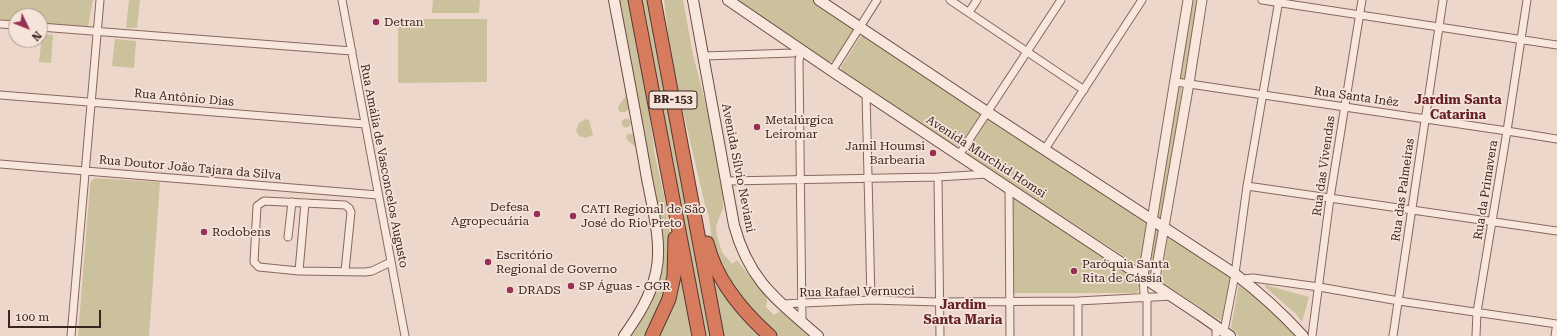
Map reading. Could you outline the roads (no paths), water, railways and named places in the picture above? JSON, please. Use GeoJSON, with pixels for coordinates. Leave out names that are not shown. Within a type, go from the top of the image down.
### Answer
{"type":"FeatureCollection","features":[{"type":"Feature","properties":{"kind":"highway","name":"BR-153"},"geometry":{"type":"LineString","coordinates":[[635,0],[699,336]]}},
{"type":"Feature","properties":{"kind":"highway","name":"BR-153"},"geometry":{"type":"LineString","coordinates":[[655,2],[717,336]]}},
{"type":"Feature","properties":{"kind":"highway"},"geometry":{"type":"LineString","coordinates":[[652,336],[669,299],[674,276],[675,235],[672,216],[674,202]]}},
{"type":"Feature","properties":{"kind":"highway"},"geometry":{"type":"LineString","coordinates":[[693,203],[700,217],[710,255],[732,296],[747,314],[770,336]]}},
{"type":"Feature","properties":{"kind":"main road"},"geometry":{"type":"LineString","coordinates":[[614,0],[643,154],[658,249],[657,270],[652,288],[640,314],[624,336]]}},
{"type":"Feature","properties":{"kind":"main road","name":"Avenida Sílvio Neviani"},"geometry":{"type":"LineString","coordinates":[[693,0],[734,225],[739,244],[754,274],[766,289],[818,336]]}},
{"type":"Feature","properties":{"kind":"main road","name":"Avenida Murchid Homsi"},"geometry":{"type":"LineString","coordinates":[[729,0],[832,71],[1143,276],[1222,332]]}},
{"type":"Feature","properties":{"kind":"main road"},"geometry":{"type":"LineString","coordinates":[[819,0],[1257,290],[1302,336]]}},
{"type":"Feature","properties":{"kind":"street"},"geometry":{"type":"LineString","coordinates":[[71,336],[100,0]]}},
{"type":"Feature","properties":{"kind":"street","name":"Rua Amália de Vasconcelos Augusto"},"geometry":{"type":"LineString","coordinates":[[342,0],[405,336]]}},
{"type":"Feature","properties":{"kind":"street"},"geometry":{"type":"LineString","coordinates":[[832,71],[877,0]]}},
{"type":"Feature","properties":{"kind":"street"},"geometry":{"type":"LineString","coordinates":[[950,0],[1084,90]]}},
{"type":"Feature","properties":{"kind":"street"},"geometry":{"type":"LineString","coordinates":[[969,12],[977,0]]}},
{"type":"Feature","properties":{"kind":"street"},"geometry":{"type":"LineString","coordinates":[[959,155],[1061,0]]}},
{"type":"Feature","properties":{"kind":"street"},"geometry":{"type":"LineString","coordinates":[[1045,149],[1142,0]]}},
{"type":"Feature","properties":{"kind":"street"},"geometry":{"type":"LineString","coordinates":[[1147,298],[1144,294],[1143,276],[1176,82],[1188,0]]}},
{"type":"Feature","properties":{"kind":"street"},"geometry":{"type":"LineString","coordinates":[[1147,336],[1147,298],[1154,284],[1202,0]]}},
{"type":"Feature","properties":{"kind":"street"},"geometry":{"type":"LineString","coordinates":[[1262,0],[1279,1],[1557,45]]}},
{"type":"Feature","properties":{"kind":"street","name":"Rua das Vivendas"},"geometry":{"type":"LineString","coordinates":[[1312,336],[1330,198],[1362,0]]}},
{"type":"Feature","properties":{"kind":"street","name":"Rua das Palmeiras"},"geometry":{"type":"LineString","coordinates":[[1393,336],[1443,0]]}},
{"type":"Feature","properties":{"kind":"street","name":"Rua da Primavera"},"geometry":{"type":"LineString","coordinates":[[1476,336],[1477,312],[1527,0]]}},
{"type":"Feature","properties":{"kind":"street"},"geometry":{"type":"LineString","coordinates":[[1222,332],[1238,277],[1247,186],[1264,95],[1279,1]]}},
{"type":"Feature","properties":{"kind":"street"},"geometry":{"type":"LineString","coordinates":[[48,28],[352,51]]}},
{"type":"Feature","properties":{"kind":"street"},"geometry":{"type":"LineString","coordinates":[[704,56],[793,53],[801,50]]}},
{"type":"Feature","properties":{"kind":"street"},"geometry":{"type":"LineString","coordinates":[[801,50],[799,60],[802,322]]}},
{"type":"Feature","properties":{"kind":"street","name":"Rua Santa Inêz"},"geometry":{"type":"LineString","coordinates":[[1176,82],[1507,130],[1557,139]]}},
{"type":"Feature","properties":{"kind":"street"},"geometry":{"type":"LineString","coordinates":[[866,93],[871,300]]}},
{"type":"Feature","properties":{"kind":"street","name":"Rua Antônio Dias"},"geometry":{"type":"LineString","coordinates":[[0,94],[365,124]]}},
{"type":"Feature","properties":{"kind":"street","name":"Rua Doutor João Tajara da Silva"},"geometry":{"type":"LineString","coordinates":[[0,164],[378,195]]}},
{"type":"Feature","properties":{"kind":"street"},"geometry":{"type":"LineString","coordinates":[[727,181],[938,177],[989,174]]}},
{"type":"Feature","properties":{"kind":"street"},"geometry":{"type":"LineString","coordinates":[[938,177],[940,336]]}},
{"type":"Feature","properties":{"kind":"street"},"geometry":{"type":"LineString","coordinates":[[1247,186],[1557,231]]}},
{"type":"Feature","properties":{"kind":"street"},"geometry":{"type":"LineString","coordinates":[[1009,187],[1010,336]]}},
{"type":"Feature","properties":{"kind":"street"},"geometry":{"type":"LineString","coordinates":[[346,271],[351,212],[345,205],[264,200],[257,206],[254,262],[260,267],[299,271],[346,271],[372,271],[391,262]]}},
{"type":"Feature","properties":{"kind":"street"},"geometry":{"type":"LineString","coordinates":[[288,237],[292,202]]}},
{"type":"Feature","properties":{"kind":"street"},"geometry":{"type":"LineString","coordinates":[[299,271],[305,203]]}},
{"type":"Feature","properties":{"kind":"street"},"geometry":{"type":"LineString","coordinates":[[1238,277],[1319,287],[1399,301],[1557,324]]}},
{"type":"Feature","properties":{"kind":"street","name":"Rua Rafael Vernucci"},"geometry":{"type":"LineString","coordinates":[[781,304],[871,300],[939,302],[1078,301],[1172,296]]}},
{"type":"Feature","properties":{"kind":"street"},"geometry":{"type":"LineString","coordinates":[[1078,301],[1078,336]]}},
{"type":"Feature","properties":{"kind":"street"},"geometry":{"type":"LineString","coordinates":[[1556,336],[1557,329]]}},
{"type":"Feature","properties":{"kind":"place","name":"Detran"},"geometry":{"type":"Point","coordinates":[376,22]}},
{"type":"Feature","properties":{"kind":"place","name":"Metalúrgica Leiromar"},"geometry":{"type":"Point","coordinates":[757,127]}},
{"type":"Feature","properties":{"kind":"place","name":"Jamil Houmsi Barbearia"},"geometry":{"type":"Point","coordinates":[933,153]}},
{"type":"Feature","properties":{"kind":"place","name":"Defesa Agropecuária"},"geometry":{"type":"Point","coordinates":[537,214]}},
{"type":"Feature","properties":{"kind":"place","name":"CATI Regional de São José do Rio Preto"},"geometry":{"type":"Point","coordinates":[573,216]}},
{"type":"Feature","properties":{"kind":"place","name":"Rodobens"},"geometry":{"type":"Point","coordinates":[204,232]}},
{"type":"Feature","properties":{"kind":"place","name":"Escritório Regional de Governo"},"geometry":{"type":"Point","coordinates":[488,262]}},
{"type":"Feature","properties":{"kind":"place","name":"Paróquia Santa Rita de Cássia"},"geometry":{"type":"Point","coordinates":[1074,271]}},
{"type":"Feature","properties":{"kind":"place","name":"SP Águas - GGR"},"geometry":{"type":"Point","coordinates":[571,286]}},
{"type":"Feature","properties":{"kind":"place","name":"DRADS"},"geometry":{"type":"Point","coordinates":[510,290]}},
{"type":"Feature","properties":{"kind":"district","name":"Jardim Santa Catarina"},"geometry":{"type":"Point","coordinates":[1458,108]}},
{"type":"Feature","properties":{"kind":"district","name":"Jardim Santa Maria"},"geometry":{"type":"Point","coordinates":[963,312]}}]}
